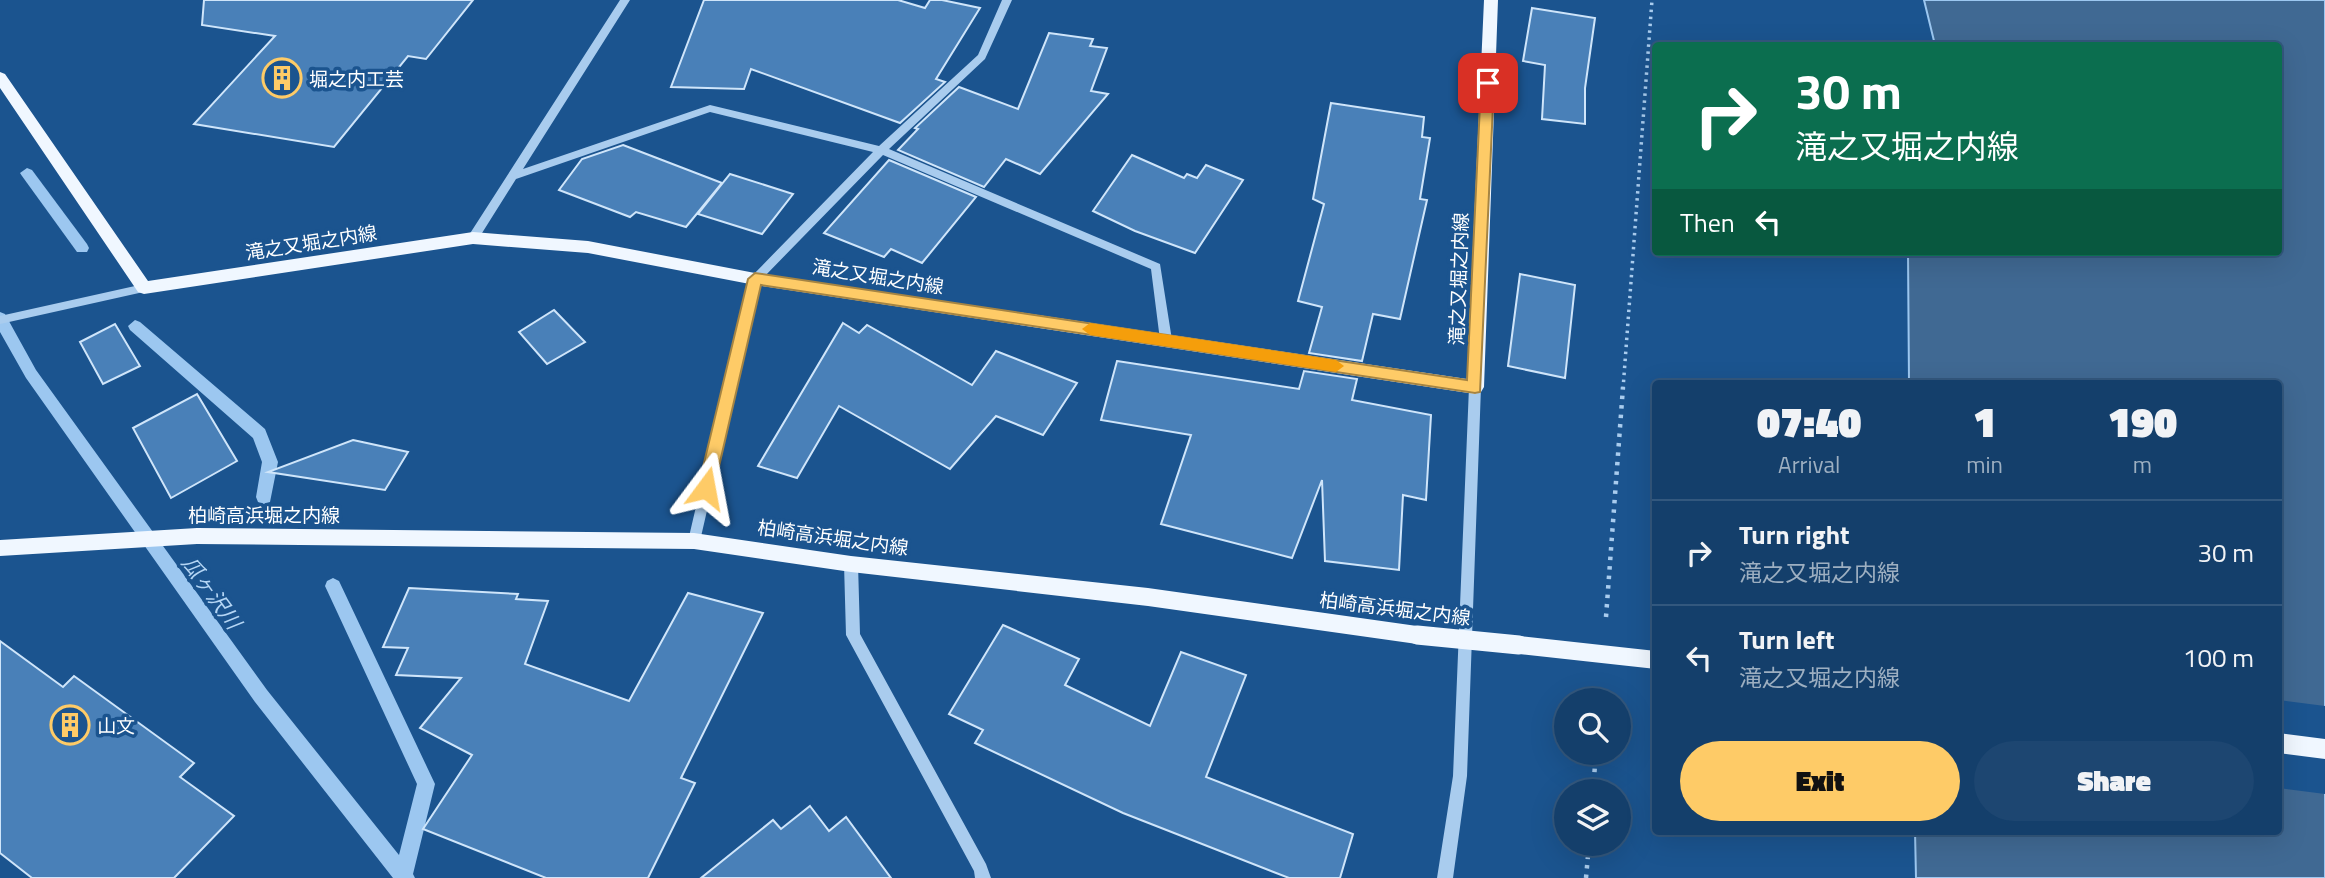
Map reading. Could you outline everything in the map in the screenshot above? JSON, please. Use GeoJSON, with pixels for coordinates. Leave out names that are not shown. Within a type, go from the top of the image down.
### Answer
{"type":"FeatureCollection","features":[{"type":"Feature","properties":{"kind":"main road","name":"滝之又堀之内線"},"geometry":{"type":"LineString","coordinates":[[144,288],[473,239],[588,247],[755,279],[1475,387],[1491,0]]}},
{"type":"Feature","properties":{"kind":"main road"},"geometry":{"type":"LineString","coordinates":[[0,77],[144,288]]}},
{"type":"Feature","properties":{"kind":"main road","name":"柏崎高浜堀之内線"},"geometry":{"type":"LineString","coordinates":[[0,548],[197,536],[694,541],[851,564],[1148,597],[1418,635],[1652,659]]}},
{"type":"Feature","properties":{"kind":"main road"},"geometry":{"type":"LineString","coordinates":[[2282,744],[2325,750]]}},
{"type":"Feature","properties":{"kind":"street"},"geometry":{"type":"LineString","coordinates":[[473,239],[625,0]]}},
{"type":"Feature","properties":{"kind":"street"},"geometry":{"type":"LineString","coordinates":[[694,541],[755,279],[881,150],[982,57],[1007,0]]}},
{"type":"Feature","properties":{"kind":"street"},"geometry":{"type":"LineString","coordinates":[[513,176],[710,108],[881,150],[1156,267],[1166,340]]}},
{"type":"Feature","properties":{"kind":"street"},"geometry":{"type":"LineString","coordinates":[[0,320],[144,288]]}},
{"type":"Feature","properties":{"kind":"street"},"geometry":{"type":"LineString","coordinates":[[1445,878],[1460,776],[1475,387]]}},
{"type":"Feature","properties":{"kind":"street"},"geometry":{"type":"LineString","coordinates":[[851,564],[853,635],[981,869],[983,878]]}},
{"type":"Feature","properties":{"kind":"path"},"geometry":{"type":"LineString","coordinates":[[1603,653],[1652,0]]}},
{"type":"Feature","properties":{"kind":"path"},"geometry":{"type":"LineString","coordinates":[[1587,878],[1588,856]]}},
{"type":"Feature","properties":{"kind":"water"},"geometry":{"type":"Polygon","coordinates":[[[1924,0],[2325,0],[2325,878],[1916,878],[1915,835],[2282,835],[2282,380],[1909,380],[1908,256],[2282,256],[2282,42],[1934,42],[1924,0]]]}},
{"type":"Feature","properties":{"kind":"pier"},"geometry":{"type":"Polygon","coordinates":[[[2282,700],[2325,706],[2325,794],[2282,788],[2282,700]]]}},
{"type":"Feature","properties":{"kind":"building","name":"堀之内工芸"},"geometry":{"type":"Polygon","coordinates":[[[204,0],[473,0],[426,59],[408,56],[334,147],[194,124],[275,36],[202,25],[204,0]]]}},
{"type":"Feature","properties":{"kind":"building"},"geometry":{"type":"Polygon","coordinates":[[[704,0],[898,0],[925,8],[930,0],[942,0],[980,8],[936,79],[945,82],[900,123],[751,69],[744,89],[671,87],[704,0]]]}},
{"type":"Feature","properties":{"kind":"building"},"geometry":{"type":"Polygon","coordinates":[[[1532,8],[1595,18],[1585,88],[1585,124],[1542,119],[1545,65],[1523,61],[1532,8]]]}},
{"type":"Feature","properties":{"kind":"building"},"geometry":{"type":"Polygon","coordinates":[[[1049,33],[1093,39],[1090,46],[1107,48],[1091,91],[1108,94],[1040,174],[1006,159],[984,187],[898,150],[918,129],[915,128],[959,87],[1018,109],[1049,33]]]}},
{"type":"Feature","properties":{"kind":"building"},"geometry":{"type":"Polygon","coordinates":[[[1331,103],[1424,117],[1422,137],[1430,138],[1420,199],[1427,200],[1400,319],[1373,314],[1362,361],[1309,353],[1322,307],[1298,301],[1324,204],[1313,199],[1331,103]]]}},
{"type":"Feature","properties":{"kind":"building"},"geometry":{"type":"Polygon","coordinates":[[[623,145],[722,183],[686,227],[636,212],[630,217],[559,190],[582,159],[623,145]]]}},
{"type":"Feature","properties":{"kind":"building"},"geometry":{"type":"Polygon","coordinates":[[[1132,155],[1184,178],[1187,174],[1197,178],[1206,165],[1243,180],[1195,253],[1135,231],[1093,211],[1132,155]]]}},
{"type":"Feature","properties":{"kind":"building"},"geometry":{"type":"Polygon","coordinates":[[[889,160],[976,197],[922,263],[891,249],[884,257],[824,233],[889,160]]]}},
{"type":"Feature","properties":{"kind":"building"},"geometry":{"type":"Polygon","coordinates":[[[730,174],[793,194],[762,234],[698,214],[730,174]]]}},
{"type":"Feature","properties":{"kind":"building"},"geometry":{"type":"Polygon","coordinates":[[[1520,274],[1575,285],[1565,378],[1508,366],[1520,274]]]}},
{"type":"Feature","properties":{"kind":"building"},"geometry":{"type":"Polygon","coordinates":[[[554,310],[585,342],[547,364],[519,332],[554,310]]]}},
{"type":"Feature","properties":{"kind":"building"},"geometry":{"type":"Polygon","coordinates":[[[843,323],[859,333],[867,325],[972,385],[996,351],[1077,383],[1043,435],[996,416],[950,469],[839,406],[797,478],[758,466],[843,323]]]}},
{"type":"Feature","properties":{"kind":"building"},"geometry":{"type":"Polygon","coordinates":[[[115,324],[140,366],[103,384],[80,342],[115,324]]]}},
{"type":"Feature","properties":{"kind":"building"},"geometry":{"type":"Polygon","coordinates":[[[1117,361],[1299,389],[1304,371],[1357,379],[1352,400],[1431,415],[1426,500],[1403,495],[1399,570],[1325,561],[1322,480],[1292,558],[1161,524],[1191,435],[1101,420],[1117,361]]]}},
{"type":"Feature","properties":{"kind":"building"},"geometry":{"type":"Polygon","coordinates":[[[197,394],[237,461],[171,498],[133,428],[197,394]]]}},
{"type":"Feature","properties":{"kind":"building"},"geometry":{"type":"Polygon","coordinates":[[[353,440],[408,452],[385,490],[268,472],[353,440]]]}},
{"type":"Feature","properties":{"kind":"building"},"geometry":{"type":"Polygon","coordinates":[[[409,588],[518,594],[516,599],[548,601],[525,664],[629,701],[688,593],[763,613],[681,778],[695,783],[648,878],[546,878],[423,829],[472,755],[420,728],[461,678],[396,675],[408,648],[383,647],[409,588]]]}},
{"type":"Feature","properties":{"kind":"building"},"geometry":{"type":"Polygon","coordinates":[[[1003,625],[1079,659],[1065,685],[1150,726],[1181,652],[1246,675],[1206,777],[1353,834],[1340,878],[1289,878],[1123,813],[975,743],[983,730],[949,714],[1003,625]]]}},
{"type":"Feature","properties":{"kind":"building","name":"山文"},"geometry":{"type":"Polygon","coordinates":[[[0,641],[63,687],[74,676],[194,763],[180,777],[234,816],[174,878],[32,878],[0,853],[0,641]]]}},
{"type":"Feature","properties":{"kind":"building"},"geometry":{"type":"Polygon","coordinates":[[[810,806],[829,831],[846,817],[891,878],[701,878],[773,820],[781,829],[810,806]]]}},
{"type":"Feature","properties":{"kind":"waterway"},"geometry":{"type":"LineString","coordinates":[[27,173],[82,248]]}},
{"type":"Feature","properties":{"kind":"waterway","name":"瓜ヶ沢川"},"geometry":{"type":"LineString","coordinates":[[0,318],[31,374],[261,696],[405,878]]}},
{"type":"Feature","properties":{"kind":"waterway"},"geometry":{"type":"LineString","coordinates":[[135,326],[259,434],[270,462],[264,497]]}},
{"type":"Feature","properties":{"kind":"waterway"},"geometry":{"type":"LineString","coordinates":[[333,586],[426,784],[403,875]]}},
{"type":"Feature","properties":{"kind":"slow traffic"},"geometry":{"type":"LineString","coordinates":[[1090,329],[1336,366]]}},
{"type":"Feature","properties":{"kind":"place","name":"堀之内工芸"},"geometry":{"type":"Point","coordinates":[282,78]}},
{"type":"Feature","properties":{"kind":"place","name":"山文"},"geometry":{"type":"Point","coordinates":[70,725]}},
{"type":"Feature","properties":{"kind":"route"},"geometry":{"type":"LineString","coordinates":[[706,488],[755,279],[1475,387],[1488,83]]}}]}
